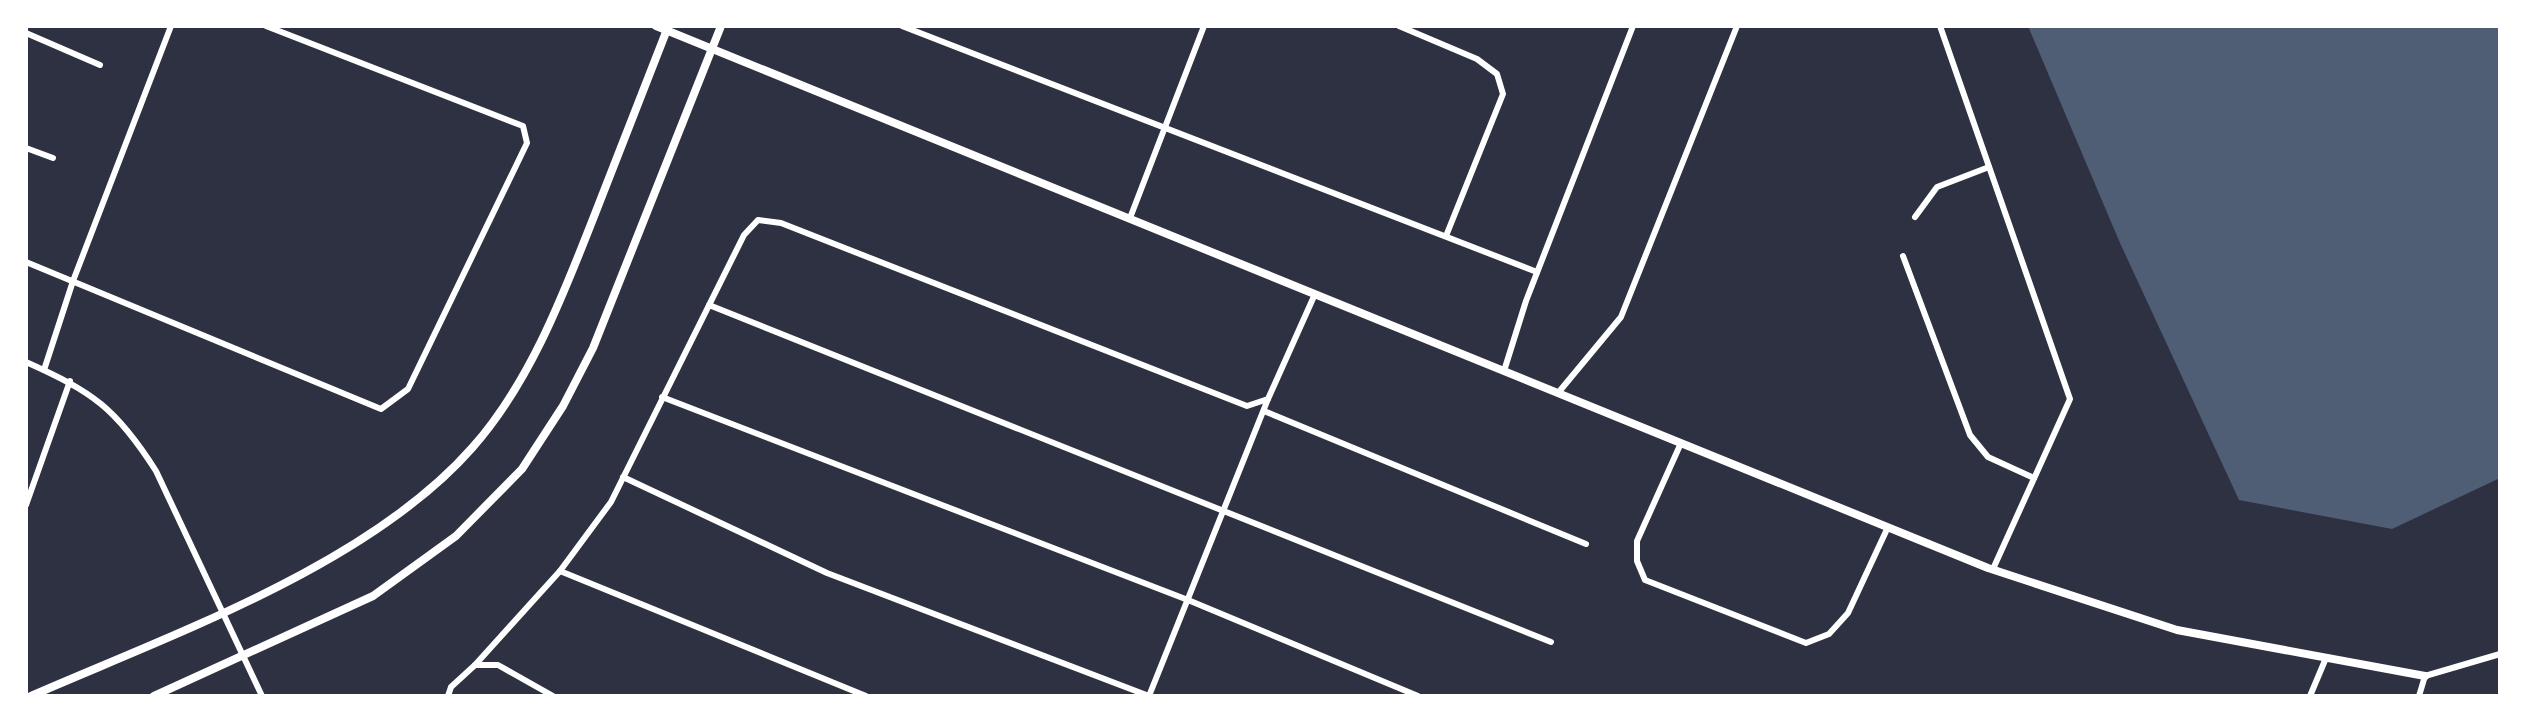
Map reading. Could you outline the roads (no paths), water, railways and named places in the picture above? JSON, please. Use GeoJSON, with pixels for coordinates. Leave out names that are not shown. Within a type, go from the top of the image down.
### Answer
{"type":"FeatureCollection","features":[{"type":"Feature","properties":{"kind":"street"},"geometry":{"type":"LineString","coordinates":[[656,26],[668,28],[1993,569],[2177,630],[2425,676]]}},
{"type":"Feature","properties":{"kind":"street"},"geometry":{"type":"LineString","coordinates":[[154,696],[373,596],[456,536],[522,469],[563,406],[593,348],[721,26]]}},
{"type":"Feature","properties":{"kind":"street"},"geometry":{"type":"LineString","coordinates":[[31,696],[287,582],[412,505],[473,448],[525,372],[565,290],[668,28]]}},
{"type":"Feature","properties":{"kind":"lane"},"geometry":{"type":"LineString","coordinates":[[44,370],[73,281],[171,26]]}},
{"type":"Feature","properties":{"kind":"lane"},"geometry":{"type":"LineString","coordinates":[[26,262],[381,409],[408,389],[527,143],[523,126],[266,26]]}},
{"type":"Feature","properties":{"kind":"lane"},"geometry":{"type":"LineString","coordinates":[[902,26],[1537,272]]}},
{"type":"Feature","properties":{"kind":"lane"},"geometry":{"type":"LineString","coordinates":[[1130,218],[1204,26]]}},
{"type":"Feature","properties":{"kind":"lane"},"geometry":{"type":"LineString","coordinates":[[1399,26],[1477,59],[1497,74],[1503,94],[1446,236]]}},
{"type":"Feature","properties":{"kind":"lane"},"geometry":{"type":"LineString","coordinates":[[1504,371],[1537,272],[1633,26]]}},
{"type":"Feature","properties":{"kind":"lane"},"geometry":{"type":"LineString","coordinates":[[1558,393],[1621,317],[1737,26]]}},
{"type":"Feature","properties":{"kind":"lane"},"geometry":{"type":"LineString","coordinates":[[1940,26],[2070,399],[1993,569]]}},
{"type":"Feature","properties":{"kind":"lane"},"geometry":{"type":"LineString","coordinates":[[26,33],[100,65]]}},
{"type":"Feature","properties":{"kind":"lane"},"geometry":{"type":"LineString","coordinates":[[26,148],[53,158]]}},
{"type":"Feature","properties":{"kind":"lane"},"geometry":{"type":"LineString","coordinates":[[1915,217],[1937,187],[1989,167]]}},
{"type":"Feature","properties":{"kind":"lane"},"geometry":{"type":"LineString","coordinates":[[448,696],[451,687],[475,665],[560,571],[611,502],[744,235],[758,220],[781,223],[1247,406],[1268,399]]}},
{"type":"Feature","properties":{"kind":"lane"},"geometry":{"type":"LineString","coordinates":[[1903,256],[1970,435],[1988,457],[2034,478]]}},
{"type":"Feature","properties":{"kind":"lane"},"geometry":{"type":"LineString","coordinates":[[623,477],[827,573],[1149,696],[1268,399],[1315,294]]}},
{"type":"Feature","properties":{"kind":"lane"},"geometry":{"type":"LineString","coordinates":[[709,305],[1551,642]]}},
{"type":"Feature","properties":{"kind":"lane"},"geometry":{"type":"LineString","coordinates":[[26,362],[70,381],[111,409],[136,437],[156,471],[262,696]]}},
{"type":"Feature","properties":{"kind":"lane"},"geometry":{"type":"LineString","coordinates":[[26,505],[70,381]]}},
{"type":"Feature","properties":{"kind":"lane"},"geometry":{"type":"LineString","coordinates":[[662,397],[1188,600],[1418,696]]}},
{"type":"Feature","properties":{"kind":"lane"},"geometry":{"type":"LineString","coordinates":[[1264,411],[1586,544]]}},
{"type":"Feature","properties":{"kind":"lane"},"geometry":{"type":"LineString","coordinates":[[1681,443],[1637,541],[1637,561],[1645,580],[1806,643],[1829,634],[1848,613],[1888,527]]}},
{"type":"Feature","properties":{"kind":"lane"},"geometry":{"type":"LineString","coordinates":[[560,571],[866,696]]}},
{"type":"Feature","properties":{"kind":"lane"},"geometry":{"type":"LineString","coordinates":[[2419,696],[2425,676],[2500,654]]}},
{"type":"Feature","properties":{"kind":"lane"},"geometry":{"type":"LineString","coordinates":[[2310,696],[2326,658]]}},
{"type":"Feature","properties":{"kind":"lane"},"geometry":{"type":"LineString","coordinates":[[475,665],[498,665],[553,696]]}},
{"type":"Feature","properties":{"kind":"water"},"geometry":{"type":"Polygon","coordinates":[[[2028,26],[2500,26],[2500,478],[2392,529],[2239,500],[2120,243],[2028,26]]]}}]}
